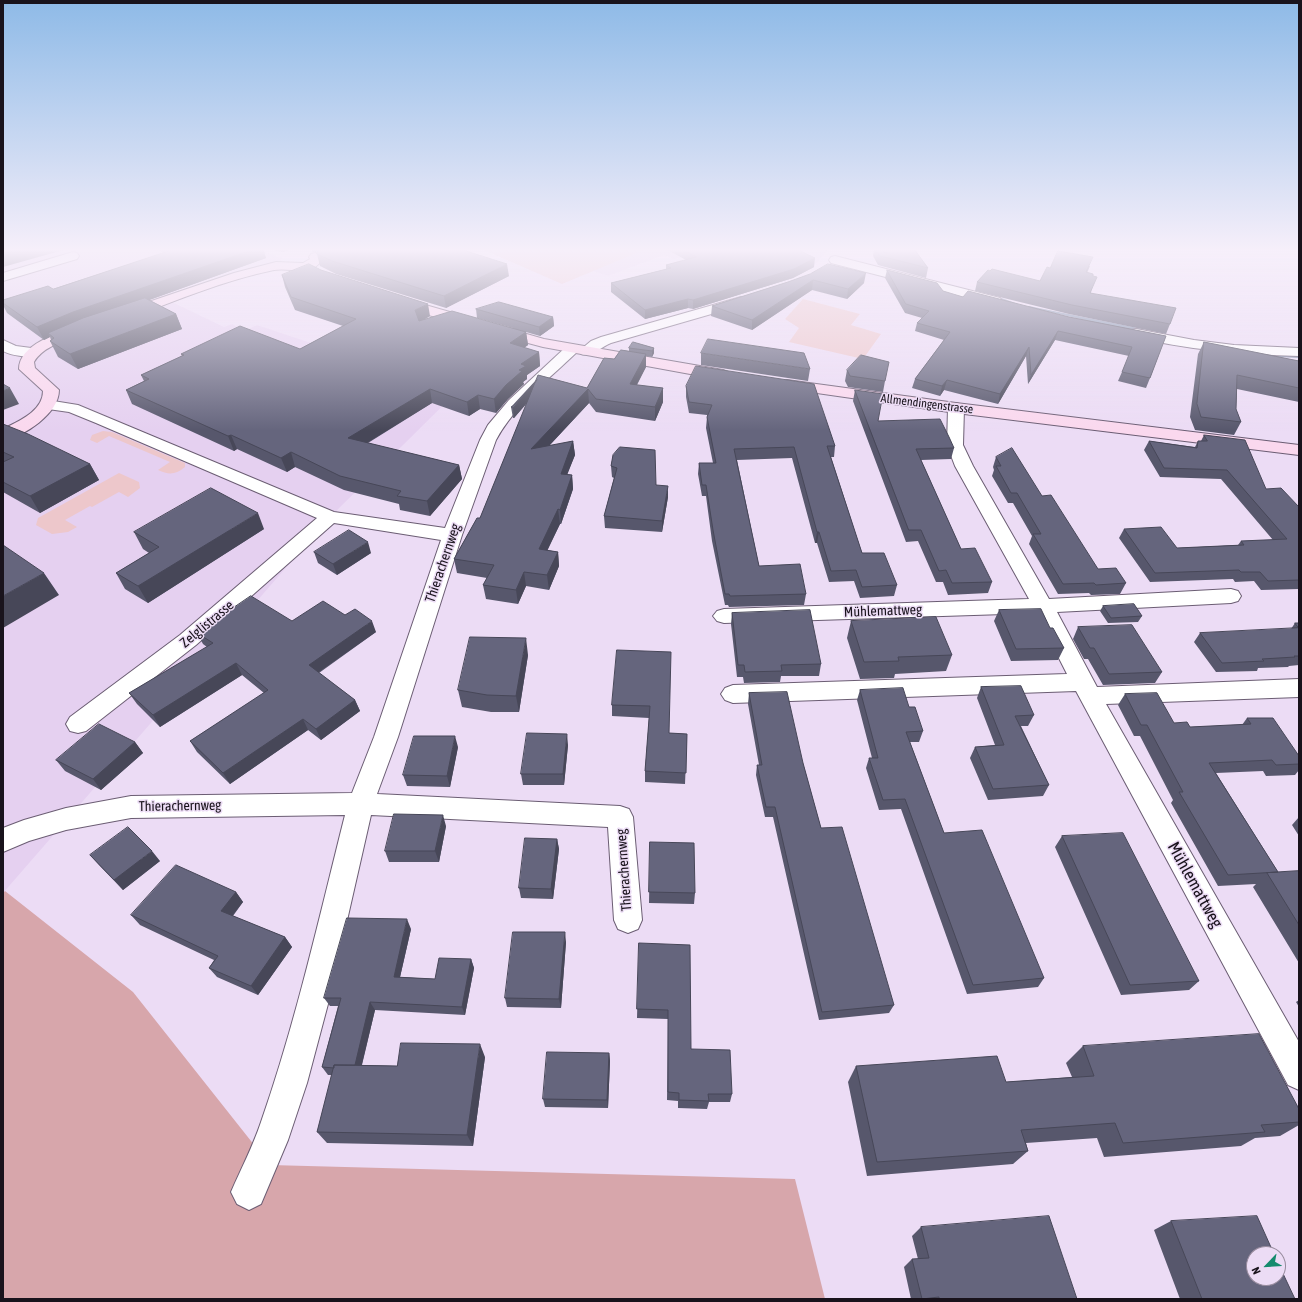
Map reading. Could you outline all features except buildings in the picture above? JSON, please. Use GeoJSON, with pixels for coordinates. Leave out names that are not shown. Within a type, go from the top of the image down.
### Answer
{"type":"FeatureCollection","features":[{"type":"Feature","properties":{"kind":"street"},"geometry":{"type":"LineString","coordinates":[[114,318],[138,310]]}},
{"type":"Feature","properties":{"kind":"street"},"geometry":{"type":"LineString","coordinates":[[428,310],[485,328],[579,350],[736,377]]}},
{"type":"Feature","properties":{"kind":"street","name":"Thierachernweg"},"geometry":{"type":"LineString","coordinates":[[361,804],[386,737],[452,535],[480,459],[496,426],[514,403],[579,350],[606,340],[710,310]]}},
{"type":"Feature","properties":{"kind":"street"},"geometry":{"type":"LineString","coordinates":[[3,436],[32,420],[47,405],[50,399],[51,390],[30,372],[26,365],[28,357],[51,342],[92,326]]}},
{"type":"Feature","properties":{"kind":"street"},"geometry":{"type":"LineString","coordinates":[[1120,330],[1194,344],[1234,349],[1299,352]]}},
{"type":"Feature","properties":{"kind":"street"},"geometry":{"type":"LineString","coordinates":[[3,344],[12,350],[34,352]]}},
{"type":"Feature","properties":{"kind":"street","name":"Allmendingenstrasse"},"geometry":{"type":"LineString","coordinates":[[774,383],[956,408],[1299,450]]}},
{"type":"Feature","properties":{"kind":"street"},"geometry":{"type":"LineString","coordinates":[[47,405],[66,407],[102,420],[330,517],[431,534],[452,535]]}},
{"type":"Feature","properties":{"kind":"street","name":"Mühlemattweg"},"geometry":{"type":"LineString","coordinates":[[956,408],[955,445],[958,454],[1043,606],[1086,689],[1299,1074]]}},
{"type":"Feature","properties":{"kind":"street","name":"Zelglistrasse"},"geometry":{"type":"LineString","coordinates":[[78,724],[188,640],[235,601],[330,517]]}},
{"type":"Feature","properties":{"kind":"street","name":"Mühlemattweg"},"geometry":{"type":"LineString","coordinates":[[724,616],[1043,606],[1230,596]]}},
{"type":"Feature","properties":{"kind":"street"},"geometry":{"type":"LineString","coordinates":[[733,694],[1086,689],[1299,688]]}},
{"type":"Feature","properties":{"kind":"street"},"geometry":{"type":"LineString","coordinates":[[249,1192],[277,1123],[300,1051],[333,926],[342,880],[361,804]]}},
{"type":"Feature","properties":{"kind":"street","name":"Thierachernweg"},"geometry":{"type":"LineString","coordinates":[[3,840],[24,831],[66,819],[132,807],[361,804],[620,817],[628,920]]}},
{"type":"Feature","properties":{"kind":"shaded area"},"geometry":{"type":"Polygon","coordinates":[[[3,310],[188,310],[224,327],[232,324],[244,331],[257,325],[323,347],[477,372],[330,517],[3,893],[3,310]]]}},
{"type":"Feature","properties":{"kind":"shaded area"},"geometry":{"type":"Polygon","coordinates":[[[793,310],[844,310],[860,314],[851,325],[881,334],[863,359],[789,342],[799,328],[785,319],[793,310]]]}},
{"type":"Feature","properties":{"kind":"shaded area"},"geometry":{"type":"Polygon","coordinates":[[[103,431],[112,432],[185,463],[185,467],[175,473],[165,473],[158,470],[170,462],[109,436],[97,443],[90,440],[92,435],[103,431]]]}},
{"type":"Feature","properties":{"kind":"shaded area"},"geometry":{"type":"Polygon","coordinates":[[[119,473],[139,482],[140,488],[128,497],[119,492],[65,520],[77,527],[68,532],[52,534],[36,525],[38,518],[119,473]]]}},
{"type":"Feature","properties":{"kind":"shaded area"},"geometry":{"type":"Polygon","coordinates":[[[5,891],[133,992],[270,1165],[795,1179],[825,1299],[3,1299],[3,893],[5,891]]]}},
{"type":"Feature","properties":{"kind":"waterway"},"geometry":{"type":"LineString","coordinates":[[1044,310],[1143,331]]}},
{"type":"Feature","properties":{"kind":"waterway"},"geometry":{"type":"LineString","coordinates":[[1258,355],[1299,356]]}}]}
